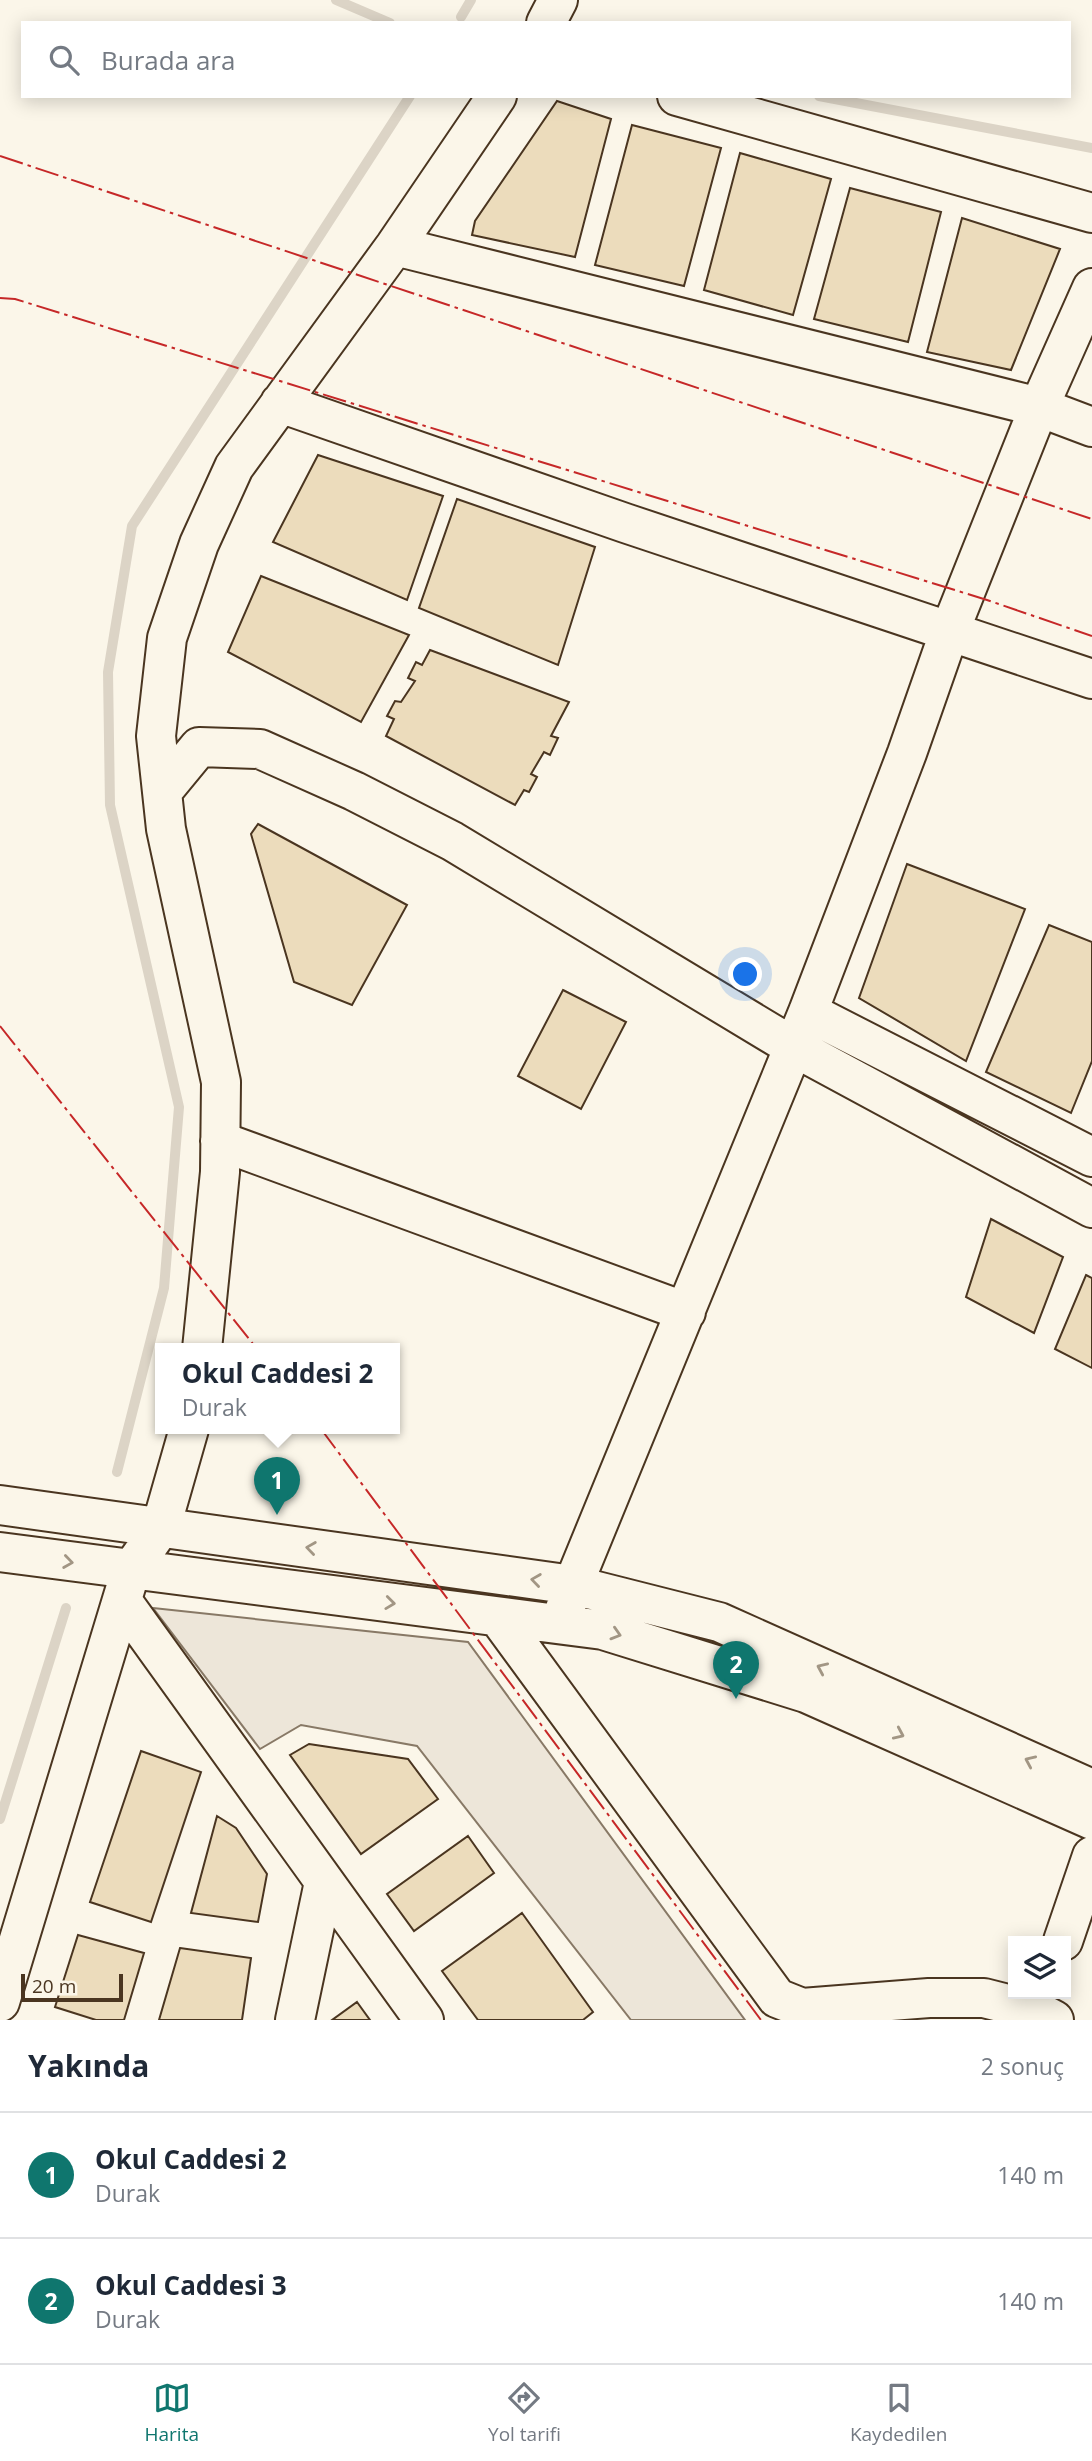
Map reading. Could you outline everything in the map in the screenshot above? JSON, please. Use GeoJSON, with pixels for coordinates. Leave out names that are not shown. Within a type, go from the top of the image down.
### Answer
{"type":"FeatureCollection","features":[{"type":"Feature","properties":{"kind":"street"},"geometry":{"type":"LineString","coordinates":[[547,21],[558,0]]}},
{"type":"Feature","properties":{"kind":"street"},"geometry":{"type":"LineString","coordinates":[[203,1343],[220,1172],[221,1082],[166,829],[156,736],[167,638],[199,544],[234,467],[395,246],[496,98]]}},
{"type":"Feature","properties":{"kind":"street"},"geometry":{"type":"LineString","coordinates":[[684,98],[1092,213]]}},
{"type":"Feature","properties":{"kind":"street"},"geometry":{"type":"LineString","coordinates":[[395,246],[1039,407],[1092,427]]}},
{"type":"Feature","properties":{"kind":"street"},"geometry":{"type":"LineString","coordinates":[[560,1624],[573,1585],[808,1012],[907,753],[949,633],[1039,407],[1092,288]]}},
{"type":"Feature","properties":{"kind":"street"},"geometry":{"type":"LineString","coordinates":[[280,403],[949,633],[1092,679]]}},
{"type":"Feature","properties":{"kind":"street"},"geometry":{"type":"LineString","coordinates":[[162,792],[199,747],[260,749],[354,791],[452,841],[792,1046],[1092,1208]]}},
{"type":"Feature","properties":{"kind":"street"},"geometry":{"type":"LineString","coordinates":[[808,1012],[1089,1148]]}},
{"type":"Feature","properties":{"kind":"street"},"geometry":{"type":"LineString","coordinates":[[220,1141],[686,1312]]}},
{"type":"Feature","properties":{"kind":"street"},"geometry":{"type":"LineString","coordinates":[[0,2002],[127,1586],[161,1527],[188,1434]]}},
{"type":"Feature","properties":{"kind":"street"},"geometry":{"type":"LineString","coordinates":[[0,1506],[573,1585],[719,1622],[1092,1789]]}},
{"type":"Feature","properties":{"kind":"street"},"geometry":{"type":"LineString","coordinates":[[0,1552],[127,1586],[498,1617],[603,1630],[806,1693],[1092,1820]]}},
{"type":"Feature","properties":{"kind":"street"},"geometry":{"type":"LineString","coordinates":[[127,1586],[324,1882],[424,2020]]}},
{"type":"Feature","properties":{"kind":"street"},"geometry":{"type":"LineString","coordinates":[[498,1617],[776,1998],[802,2008],[929,1998],[984,1998],[1046,2008]]}},
{"type":"Feature","properties":{"kind":"street"},"geometry":{"type":"LineString","coordinates":[[1065,1936],[1092,1856]]}},
{"type":"Feature","properties":{"kind":"street"},"geometry":{"type":"LineString","coordinates":[[295,2020],[324,1882]]}},
{"type":"Feature","properties":{"kind":"shaded area"},"geometry":{"type":"Polygon","coordinates":[[[153,1608],[468,1642],[745,2020],[631,2020],[417,1746],[301,1725],[260,1749],[153,1608]]]}},
{"type":"Feature","properties":{"kind":"building"},"geometry":{"type":"Polygon","coordinates":[[[557,101],[611,119],[575,257],[472,235],[475,221],[557,101]]]}},
{"type":"Feature","properties":{"kind":"building"},"geometry":{"type":"Polygon","coordinates":[[[632,125],[721,148],[684,286],[595,265],[632,125]]]}},
{"type":"Feature","properties":{"kind":"building"},"geometry":{"type":"Polygon","coordinates":[[[740,153],[831,179],[793,315],[704,290],[740,153]]]}},
{"type":"Feature","properties":{"kind":"building"},"geometry":{"type":"Polygon","coordinates":[[[850,188],[941,212],[908,342],[814,319],[850,188]]]}},
{"type":"Feature","properties":{"kind":"building"},"geometry":{"type":"Polygon","coordinates":[[[962,218],[1060,249],[1011,370],[927,352],[962,218]]]}},
{"type":"Feature","properties":{"kind":"building"},"geometry":{"type":"Polygon","coordinates":[[[318,455],[443,496],[407,600],[273,542],[318,455]]]}},
{"type":"Feature","properties":{"kind":"building"},"geometry":{"type":"Polygon","coordinates":[[[457,499],[595,547],[558,665],[419,608],[457,499]]]}},
{"type":"Feature","properties":{"kind":"building"},"geometry":{"type":"Polygon","coordinates":[[[261,576],[409,635],[361,722],[228,652],[261,576]]]}},
{"type":"Feature","properties":{"kind":"building"},"geometry":{"type":"Polygon","coordinates":[[[430,650],[569,702],[551,736],[558,738],[550,755],[544,752],[531,774],[537,777],[529,792],[524,790],[515,805],[386,736],[394,719],[387,716],[395,701],[401,702],[415,681],[408,678],[416,662],[422,665],[430,650]]]}},
{"type":"Feature","properties":{"kind":"building"},"geometry":{"type":"Polygon","coordinates":[[[258,824],[407,905],[352,1005],[294,982],[251,834],[258,824]]]}},
{"type":"Feature","properties":{"kind":"building"},"geometry":{"type":"Polygon","coordinates":[[[907,864],[1025,909],[966,1061],[859,998],[907,864]]]}},
{"type":"Feature","properties":{"kind":"building"},"geometry":{"type":"Polygon","coordinates":[[[1049,925],[1092,942],[1092,1061],[1071,1113],[986,1072],[1049,925]]]}},
{"type":"Feature","properties":{"kind":"building"},"geometry":{"type":"Polygon","coordinates":[[[563,990],[626,1022],[581,1109],[518,1076],[563,990]]]}},
{"type":"Feature","properties":{"kind":"building"},"geometry":{"type":"Polygon","coordinates":[[[991,1219],[1063,1257],[1034,1333],[966,1297],[991,1219]]]}},
{"type":"Feature","properties":{"kind":"building"},"geometry":{"type":"Polygon","coordinates":[[[1086,1275],[1092,1278],[1092,1368],[1055,1349],[1086,1275]]]}},
{"type":"Feature","properties":{"kind":"building"},"geometry":{"type":"Polygon","coordinates":[[[309,1744],[408,1759],[438,1799],[361,1854],[290,1755],[309,1744]]]}},
{"type":"Feature","properties":{"kind":"building"},"geometry":{"type":"Polygon","coordinates":[[[141,1751],[201,1772],[151,1922],[90,1902],[141,1751]]]}},
{"type":"Feature","properties":{"kind":"building"},"geometry":{"type":"Polygon","coordinates":[[[217,1816],[236,1828],[267,1874],[258,1922],[191,1913],[217,1816]]]}},
{"type":"Feature","properties":{"kind":"building"},"geometry":{"type":"Polygon","coordinates":[[[468,1836],[494,1873],[414,1931],[387,1894],[468,1836]]]}},
{"type":"Feature","properties":{"kind":"building"},"geometry":{"type":"Polygon","coordinates":[[[522,1913],[593,2012],[583,2020],[478,2020],[442,1971],[522,1913]]]}},
{"type":"Feature","properties":{"kind":"building"},"geometry":{"type":"Polygon","coordinates":[[[78,1935],[144,1953],[124,2020],[96,2020],[55,2007],[78,1935]]]}},
{"type":"Feature","properties":{"kind":"building"},"geometry":{"type":"Polygon","coordinates":[[[180,1948],[251,1958],[242,2020],[159,2020],[180,1948]]]}},
{"type":"Feature","properties":{"kind":"building"},"geometry":{"type":"Polygon","coordinates":[[[357,2002],[370,2020],[332,2020],[357,2002]]]}},
{"type":"Feature","properties":{"kind":"waterway"},"geometry":{"type":"LineString","coordinates":[[336,0],[385,21]]}},
{"type":"Feature","properties":{"kind":"waterway"},"geometry":{"type":"LineString","coordinates":[[461,17],[471,0]]}},
{"type":"Feature","properties":{"kind":"waterway"},"geometry":{"type":"LineString","coordinates":[[117,1472],[164,1288],[179,1107],[110,805],[108,672],[132,526],[409,98]]}},
{"type":"Feature","properties":{"kind":"waterway"},"geometry":{"type":"LineString","coordinates":[[830,98],[1092,148]]}},
{"type":"Feature","properties":{"kind":"waterway"},"geometry":{"type":"LineString","coordinates":[[0,1819],[66,1608]]}},
{"type":"Feature","properties":{"kind":"power"},"geometry":{"type":"LineString","coordinates":[[0,156],[1092,519]]}},
{"type":"Feature","properties":{"kind":"power"},"geometry":{"type":"LineString","coordinates":[[0,298],[15,299],[987,600],[1092,636]]}},
{"type":"Feature","properties":{"kind":"power"},"geometry":{"type":"LineString","coordinates":[[0,1026],[252,1343]]}},
{"type":"Feature","properties":{"kind":"power"},"geometry":{"type":"LineString","coordinates":[[325,1434],[761,2020]]}},
{"type":"Feature","properties":{"kind":"place","name":"Okul Caddesi 2"},"geometry":{"type":"Point","coordinates":[277,1515]}},
{"type":"Feature","properties":{"kind":"place","name":"Okul Caddesi 3"},"geometry":{"type":"Point","coordinates":[736,1699]}}]}
